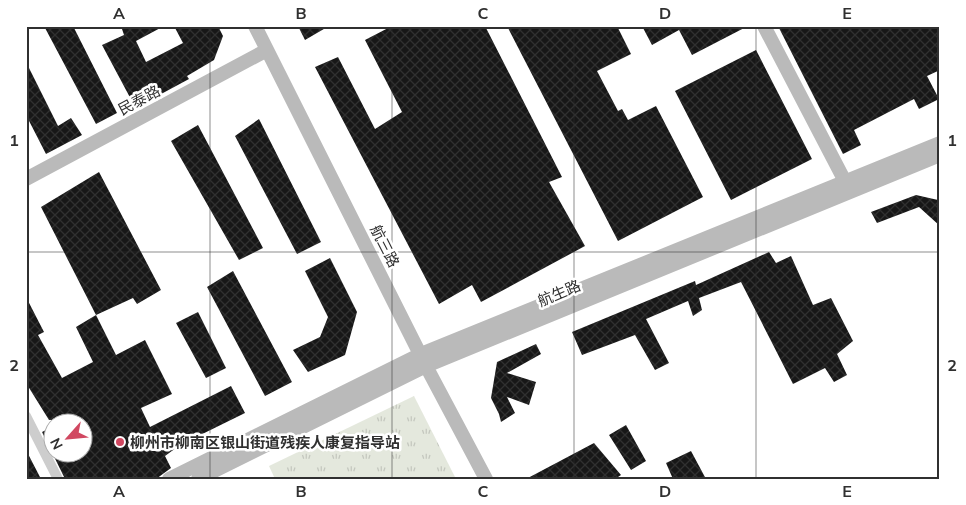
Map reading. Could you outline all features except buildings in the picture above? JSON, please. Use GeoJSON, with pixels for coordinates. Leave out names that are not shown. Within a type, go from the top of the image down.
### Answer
{"type":"FeatureCollection","features":[{"type":"Feature","properties":{"kind":"street","name":"航三路"},"geometry":{"type":"LineString","coordinates":[[255,26],[423,360],[486,479]]}},
{"type":"Feature","properties":{"kind":"street"},"geometry":{"type":"LineString","coordinates":[[764,26],[847,187]]}},
{"type":"Feature","properties":{"kind":"street","name":"民泰路"},"geometry":{"type":"LineString","coordinates":[[26,179],[267,50]]}},
{"type":"Feature","properties":{"kind":"street"},"geometry":{"type":"LineString","coordinates":[[169,479],[423,360],[847,187],[940,143]]}},
{"type":"Feature","properties":{"kind":"street"},"geometry":{"type":"LineString","coordinates":[[847,187],[940,155]]}},
{"type":"Feature","properties":{"kind":"street"},"geometry":{"type":"LineString","coordinates":[[198,479],[423,360]]}},
{"type":"Feature","properties":{"kind":"street"},"geometry":{"type":"LineString","coordinates":[[26,416],[58,479]]}},
{"type":"Feature","properties":{"kind":"green space"},"geometry":{"type":"Polygon","coordinates":[[[414,396],[456,479],[275,479],[269,466],[414,396]]]}},
{"type":"Feature","properties":{"kind":"place","name":"柳州市柳南区银山街道残疾人康复指导站"},"geometry":{"type":"Point","coordinates":[120,442]}}]}
